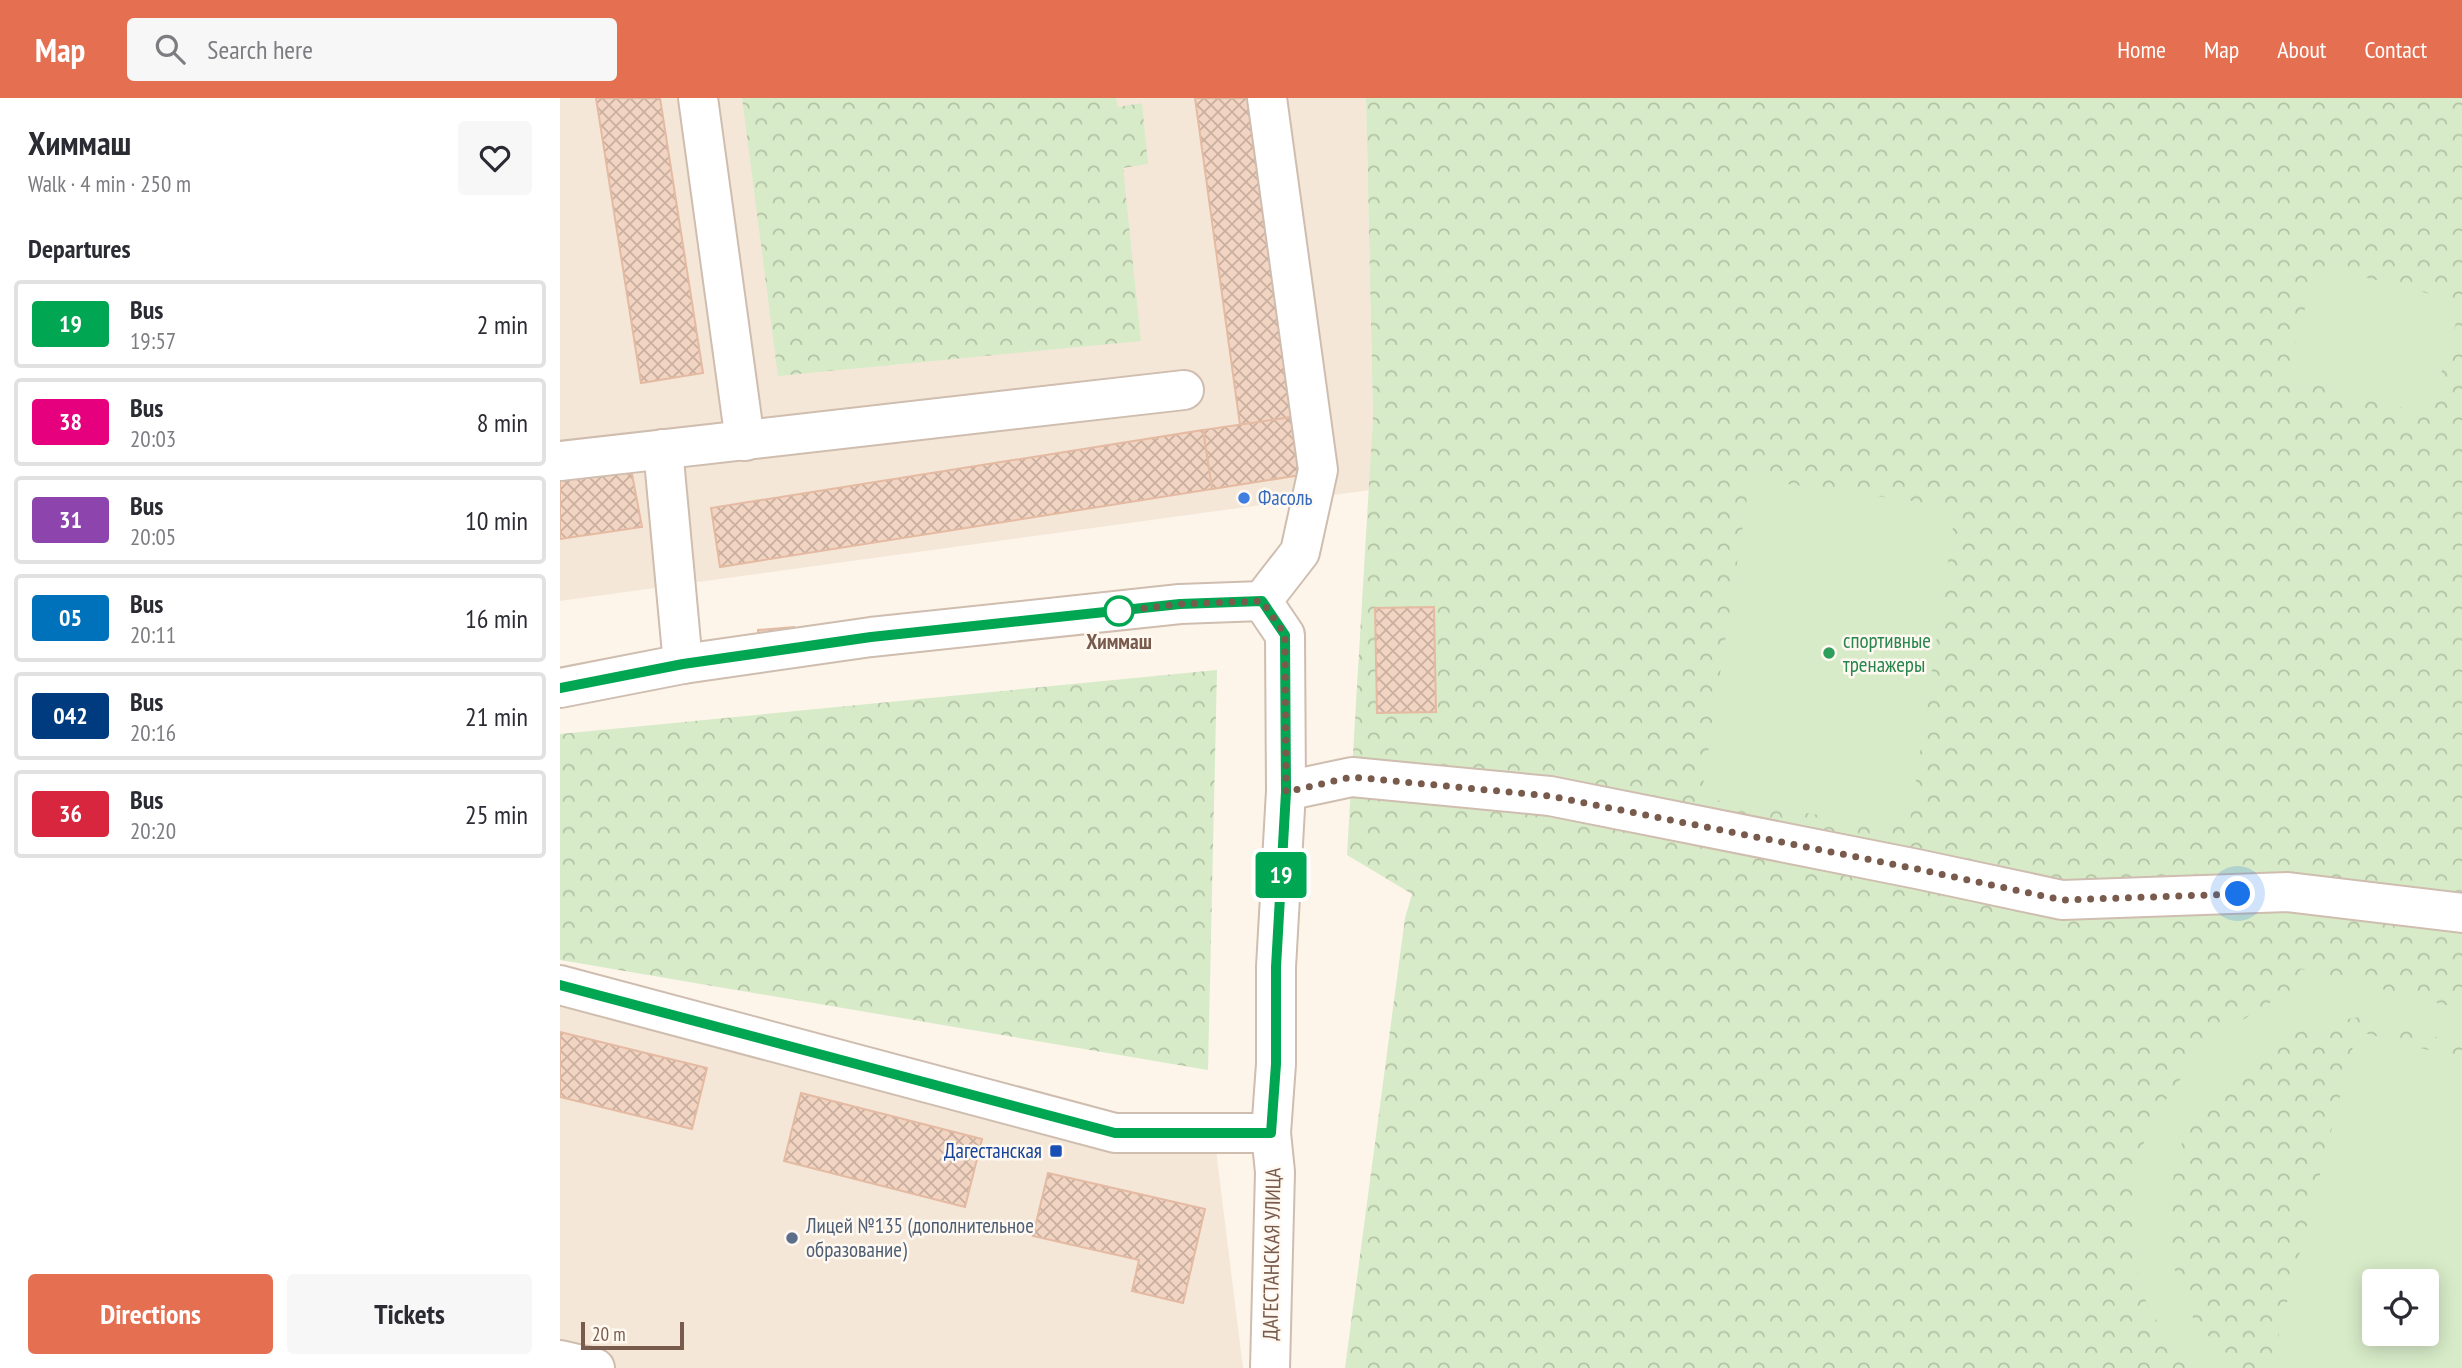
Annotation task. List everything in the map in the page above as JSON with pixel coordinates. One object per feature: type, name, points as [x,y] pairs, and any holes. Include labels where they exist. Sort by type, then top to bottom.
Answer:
[{"type":"street","points":[[698,98],[745,441]]},
{"type":"street","points":[[560,688],[683,664],[871,637],[1180,604],[1262,601],[1300,552],[1318,470],[1266,98]]},
{"type":"street","points":[[560,461],[1184,390]]},
{"type":"street","points":[[663,449],[683,664]]},
{"type":"street","name":"ДАГЕСТАНСКАЯ УЛИЦА","points":[[1262,601],[1285,635],[1286,792],[1276,967],[1276,1064],[1271,1133],[1275,1172],[1270,1368]]},
{"type":"street","points":[[1286,792],[1352,777],[1550,796],[2062,900],[2288,892],[2462,913]]},
{"type":"street","points":[[560,985],[1115,1133],[1271,1133]]},
{"type":"street","points":[[560,1360],[595,1368]]},
{"type":"shaded area","points":[[560,98],[1366,98],[1373,417],[1370,490],[560,601]]},
{"type":"shaded area","points":[[560,998],[1216,1150],[1243,1368],[560,1368]]},
{"type":"green space","points":[[742,98],[1116,98],[1118,107],[1142,103],[1148,164],[1123,168],[1141,341],[778,376]]},
{"type":"green space","points":[[1366,98],[2462,98],[2462,1368],[1345,1368],[1405,918],[1412,894],[1347,855],[1373,417]]},
{"type":"green space","points":[[2317,265],[2462,302],[2429,415],[2286,377]]},
{"type":"green space","name":"спортивные тренажеры","points":[[1750,479],[1956,507],[1909,828],[1701,798]]},
{"type":"green space","points":[[1217,670],[1208,1070],[560,960],[560,734]]},
{"type":"green space","points":[[2301,969],[2462,1009],[2462,1044],[2359,1017],[2327,1023],[2278,1039],[2224,1079],[2182,1142],[2166,1209],[2173,1265],[2195,1323],[2242,1368],[2188,1368],[2176,1357],[2140,1290],[2131,1215],[2147,1126],[2205,1045],[2289,992]]},
{"type":"green space","points":[[2357,1031],[2462,1059],[2462,1368],[2270,1368]]},
{"type":"building","points":[[596,98],[660,98],[703,373],[641,383]]},
{"type":"building","points":[[1195,98],[1250,98],[1293,417],[1240,425]]},
{"type":"building","points":[[1293,417],[1301,475],[1212,489],[1203,430]]},
{"type":"building","points":[[1203,430],[1212,489],[720,567],[711,508]]},
{"type":"building","points":[[631,469],[642,527],[560,539],[560,480]]},
{"type":"building","points":[[1434,607],[1436,712],[1377,713],[1375,608]]},
{"type":"building","points":[[794,627],[795,640],[759,643],[758,630]]},
{"type":"building","points":[[560,1032],[707,1068],[692,1129],[560,1097]]},
{"type":"building","points":[[801,1093],[982,1139],[965,1207],[784,1161]]},
{"type":"building","points":[[1048,1173],[1205,1209],[1183,1303],[1132,1291],[1139,1260],[1033,1236]]},
{"type":"bus line","name":"19","points":[[560,688],[683,664],[871,637],[1180,604],[1262,601],[1285,635],[1286,792],[1276,967],[1276,1064],[1271,1133],[1115,1133],[560,985]]},
{"type":"place","name":"Фасоль","points":[[1244,498]]},
{"type":"place","name":"Химмаш","points":[[1119,611]]},
{"type":"place","name":"спортивные тренажеры","points":[[1829,653]]},
{"type":"place","name":"Дагестанская","points":[[1056,1151]]},
{"type":"place","name":"Лицей №135 (дополнительное образование)","points":[[792,1238]]},
{"type":"route","points":[[1119,611],[1180,604],[1262,601],[1285,635],[1286,792],[1352,777],[1550,796],[2062,900],[2238,894]]}]
